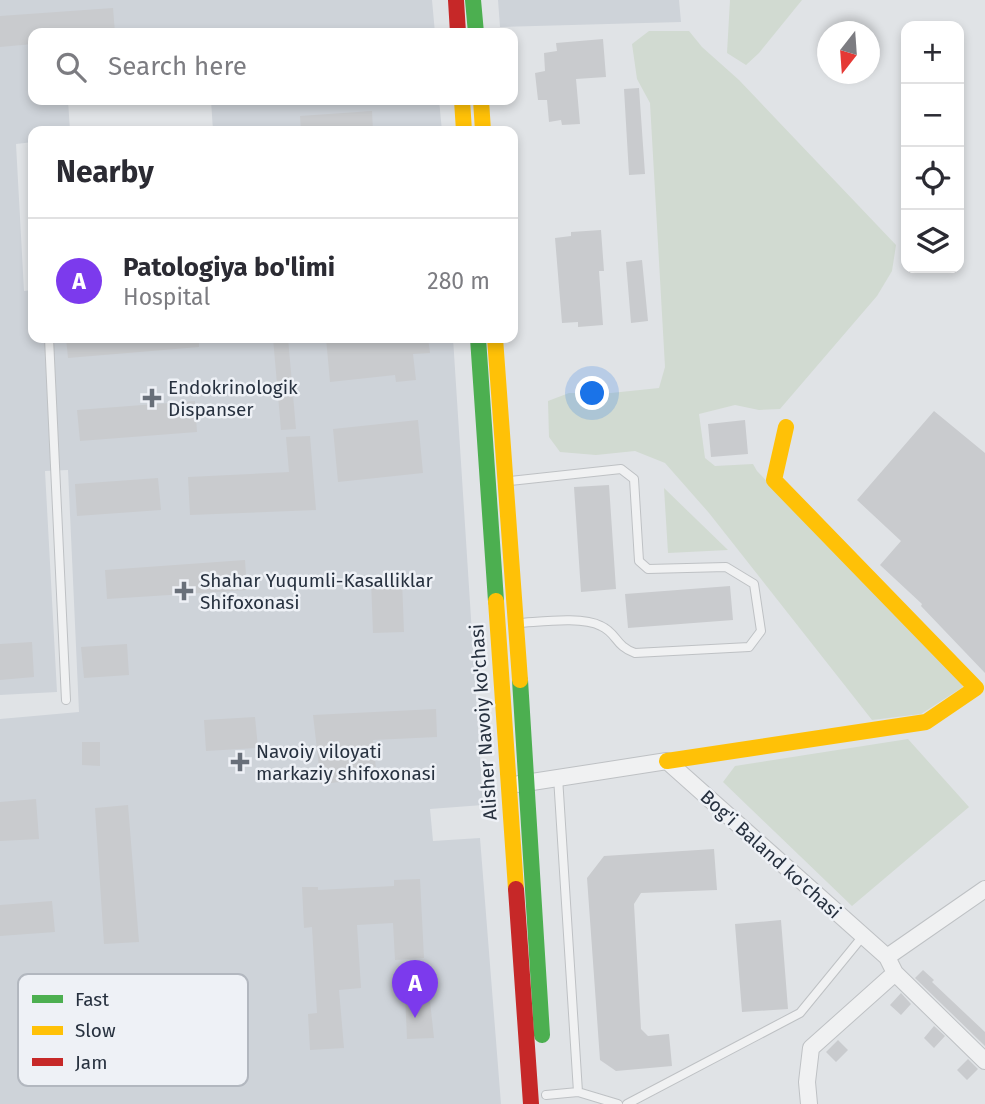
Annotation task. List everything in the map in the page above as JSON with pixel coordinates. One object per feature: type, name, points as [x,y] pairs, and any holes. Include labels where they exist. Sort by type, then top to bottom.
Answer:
[{"type":"main road","points":[[456,0],[458,28]]},
{"type":"main road","points":[[473,0],[476,28]]},
{"type":"main road","points":[[462,105],[464,126]]},
{"type":"main road","points":[[481,105],[483,126]]},
{"type":"main road","name":"Alisher Navoiy ko'chasi","points":[[478,343],[497,623],[517,784],[547,1100]]},
{"type":"main road","name":"Alisher Navoiy ko'chasi","points":[[495,343],[515,623],[517,784],[531,1104]]},
{"type":"main road","points":[[667,761],[926,722],[976,688],[774,480],[786,427]]},
{"type":"street","points":[[517,784],[667,761]]},
{"type":"street","name":"Bog'i Baland ko'chasi","points":[[667,761],[887,957],[895,973],[985,1061]]},
{"type":"street","points":[[887,957],[985,888]]},
{"type":"street","points":[[809,1104],[807,1082],[811,1048],[895,973]]},
{"type":"lane","points":[[49,343],[66,700]]},
{"type":"lane","points":[[488,483],[621,469],[634,479],[639,561],[648,569],[726,566],[754,584],[761,631],[749,647],[635,653],[623,649],[605,627],[591,621],[497,623]]},
{"type":"lane","points":[[558,776],[578,1092]]},
{"type":"lane","points":[[627,1104],[800,1013],[863,936]]},
{"type":"lane","points":[[547,1100],[578,1092],[618,1104]]},
{"type":"shaded area","points":[[0,0],[432,0],[435,28],[28,28],[28,105],[68,105],[70,126],[28,126],[28,143],[16,144],[24,291],[28,291],[28,343],[453,343],[483,805],[430,809],[433,841],[480,838],[501,1104],[0,1104],[0,719],[79,712],[68,470],[45,471],[57,692],[0,695]]},
{"type":"shaded area","points":[[498,0],[679,0],[681,22],[500,27]]},
{"type":"shaded area","points":[[730,0],[802,0],[746,65],[727,53]]},
{"type":"shaded area","points":[[649,31],[689,31],[896,245],[892,271],[877,296],[780,409],[759,410],[735,405],[699,414],[705,458],[715,466],[753,464],[958,678],[963,687],[921,714],[872,720],[709,513],[665,463],[635,451],[596,455],[560,452],[549,437],[548,401],[569,393],[611,393],[659,388],[665,367],[650,103],[637,79],[632,44]]},
{"type":"shaded area","points":[[211,105],[439,105],[442,126],[213,126]]},
{"type":"shaded area","points":[[664,488],[728,550],[668,553]]},
{"type":"shaded area","points":[[908,739],[969,807],[852,906],[723,782],[735,766]]},
{"type":"building","points":[[113,8],[115,28],[28,28],[28,44],[0,47],[0,16]]},
{"type":"building","points":[[603,39],[606,77],[576,79],[580,124],[562,125],[561,120],[549,122],[547,100],[538,100],[535,73],[545,71],[544,53],[557,51],[556,43]]},
{"type":"building","points":[[639,88],[645,174],[629,175],[624,89]]},
{"type":"building","points":[[372,111],[373,126],[301,126],[300,116]]},
{"type":"building","points":[[601,230],[604,271],[599,271],[603,325],[578,327],[578,322],[562,323],[555,238],[571,236],[571,232]]},
{"type":"building","points":[[642,260],[648,321],[631,323],[626,262]]},
{"type":"building","points":[[66,343],[199,343],[199,347],[68,358]]},
{"type":"building","points":[[273,343],[288,343],[296,429],[281,430]]},
{"type":"building","points":[[326,343],[429,343],[430,353],[413,354],[416,380],[396,382],[395,375],[330,382]]},
{"type":"building","points":[[195,401],[197,432],[80,441],[77,410]]},
{"type":"building","points":[[934,411],[985,453],[985,673],[922,604],[880,565],[901,541],[857,500]]},
{"type":"building","points":[[418,420],[423,473],[338,482],[333,429]]},
{"type":"building","points":[[745,420],[748,454],[711,457],[708,424]]},
{"type":"building","points":[[310,436],[316,510],[190,515],[188,477],[289,472],[286,437]]},
{"type":"building","points":[[158,478],[161,510],[77,516],[75,484]]},
{"type":"building","points":[[609,485],[616,589],[581,592],[574,487]]},
{"type":"building","points":[[245,560],[247,590],[107,599],[105,570]]},
{"type":"building","points":[[402,580],[404,632],[373,633],[371,581]]},
{"type":"building","points":[[730,586],[733,620],[628,628],[625,594]]},
{"type":"building","points":[[32,642],[34,677],[0,680],[0,644]]},
{"type":"building","points":[[127,644],[129,675],[84,678],[81,647]]},
{"type":"building","points":[[436,709],[437,737],[373,740],[377,778],[321,784],[313,715]]},
{"type":"building","points":[[255,717],[258,748],[206,751],[204,720]]},
{"type":"building","points":[[82,742],[100,742],[100,766],[82,765]]},
{"type":"building","points":[[36,799],[39,839],[0,841],[0,802]]},
{"type":"building","points":[[128,805],[139,942],[104,944],[95,808]]},
{"type":"building","points":[[714,849],[717,890],[641,893],[634,904],[641,1029],[648,1036],[669,1034],[672,1066],[616,1071],[600,1060],[587,878],[604,856]]},
{"type":"building","points":[[420,879],[424,958],[395,960],[393,923],[357,925],[361,988],[339,990],[344,1048],[310,1050],[308,1014],[317,1013],[312,927],[304,928],[302,887],[318,887],[318,890],[394,886],[394,880]]},
{"type":"building","points":[[52,901],[55,932],[0,936],[0,905]]},
{"type":"building","points":[[781,920],[788,1009],[742,1012],[735,924]]},
{"type":"building","points":[[923,970],[934,980],[932,982],[985,1032],[985,1046],[915,978]]},
{"type":"building","points":[[429,992],[434,1038],[407,1039],[405,993]]},
{"type":"building","points":[[901,993],[911,1004],[901,1015],[890,1005]]},
{"type":"building","points":[[934,1026],[945,1036],[934,1048],[924,1038]]},
{"type":"building","points":[[838,1040],[848,1050],[836,1062],[826,1052]]},
{"type":"building","points":[[968,1059],[978,1069],[967,1080],[957,1070]]},
{"type":"traffic: fast","points":[[473,0],[476,28]]},
{"type":"traffic: fast","points":[[478,343],[496,601]]},
{"type":"traffic: fast","points":[[520,680],[542,1035]]},
{"type":"traffic: slow","points":[[462,105],[464,126]]},
{"type":"traffic: slow","points":[[481,105],[483,126]]},
{"type":"traffic: slow","points":[[495,343],[520,680]]},
{"type":"traffic: slow","points":[[667,761],[926,722],[976,688],[774,480],[786,427]]},
{"type":"traffic: slow","points":[[496,601],[516,889]]},
{"type":"traffic: jam","points":[[456,0],[458,28]]},
{"type":"traffic: jam","points":[[516,889],[531,1104]]},
{"type":"place","name":"Endokrinologik Dispanser","points":[[152,398]]},
{"type":"place","name":"Shahar Yuqumli-Kasalliklar Shifoxonasi","points":[[184,591]]},
{"type":"place","name":"Navoiy viloyati markaziy shifoxonasi","points":[[240,762]]},
{"type":"place","name":"Patologiya bo'limi","points":[[415,1018]]}]
